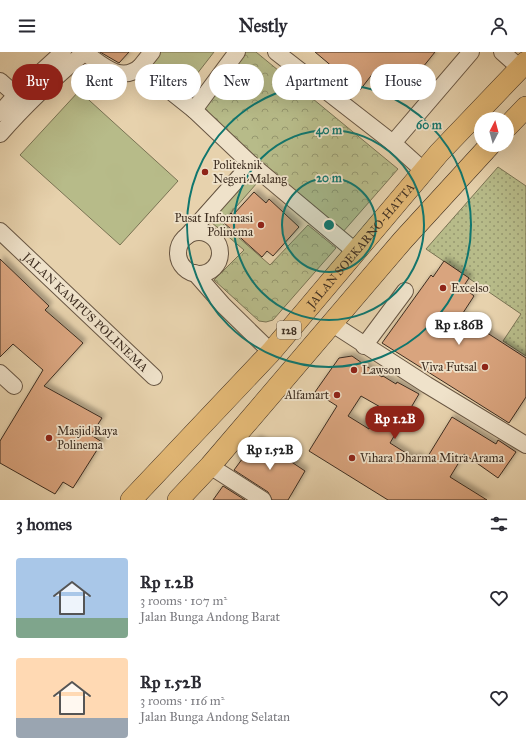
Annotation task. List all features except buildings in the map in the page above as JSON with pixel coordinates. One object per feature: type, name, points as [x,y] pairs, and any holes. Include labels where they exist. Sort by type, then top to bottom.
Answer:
[{"type":"main road","name":"JALAN SOEKARNO-HATTA","points":[[132,500],[271,352],[443,149],[523,65]]},
{"type":"main road","points":[[514,120],[526,107]]},
{"type":"main road","points":[[443,149],[468,170]]},
{"type":"main road","name":"128","points":[[178,500],[210,466],[331,323],[484,152]]},
{"type":"street","points":[[50,64],[63,52]]},
{"type":"street","points":[[0,134],[37,95],[84,52],[117,74],[135,71]]},
{"type":"street","points":[[142,64],[152,52]]},
{"type":"street","points":[[194,110],[237,52]]},
{"type":"street","points":[[276,52],[393,143],[424,171]]},
{"type":"street","points":[[393,143],[471,52]]},
{"type":"street","points":[[502,52],[523,65]]},
{"type":"street","points":[[0,81],[12,92]]},
{"type":"street","points":[[0,113],[12,100]]},
{"type":"street","points":[[181,100],[251,164],[356,252]]},
{"type":"street","points":[[251,164],[217,204],[186,237],[179,248],[178,254],[184,266],[195,273],[223,305],[271,352]]},
{"type":"street","points":[[186,237],[192,233],[205,233],[217,241],[220,248],[220,255],[214,268],[202,274],[195,273]]},
{"type":"street","name":"JALAN KAMPUS POLINEMA","points":[[3,240],[154,377]]},
{"type":"street","points":[[364,346],[405,291]]},
{"type":"street","points":[[331,323],[364,346],[526,445]]},
{"type":"street","points":[[0,373],[14,386]]},
{"type":"street","points":[[210,466],[263,500]]},
{"type":"green space","points":[[156,52],[214,52],[201,69],[201,64],[152,64]]},
{"type":"green space","points":[[235,52],[256,52],[272,65],[272,100],[314,100],[398,169],[342,233],[190,104],[193,100],[201,100],[201,91],[209,82],[209,100],[264,100],[264,64],[225,64]]},
{"type":"green space","points":[[71,100],[89,100],[178,181],[120,245],[20,155]]},
{"type":"green space","points":[[238,166],[257,183],[222,223],[270,265],[308,225],[336,248],[273,320],[266,322],[259,321],[214,280],[244,250],[198,211]]},
{"type":"green space","points":[[498,167],[526,186],[526,356],[503,341],[521,314],[426,249]]},
{"type":"place","name":"Politeknik Negeri Malang","points":[[205,172]]},
{"type":"place","name":"Pusat Informasi Polinema","points":[[261,225]]},
{"type":"place","name":"Excelso","points":[[443,288]]},
{"type":"place","name":"Viva Futsal","points":[[485,367]]},
{"type":"place","name":"Lawson","points":[[354,370]]},
{"type":"place","name":"Alfamart","points":[[337,395]]},
{"type":"place","name":"Masjid Raya Polinema","points":[[49,438]]},
{"type":"place","name":"Vihara Dharma Mitra Arama","points":[[352,458]]}]
